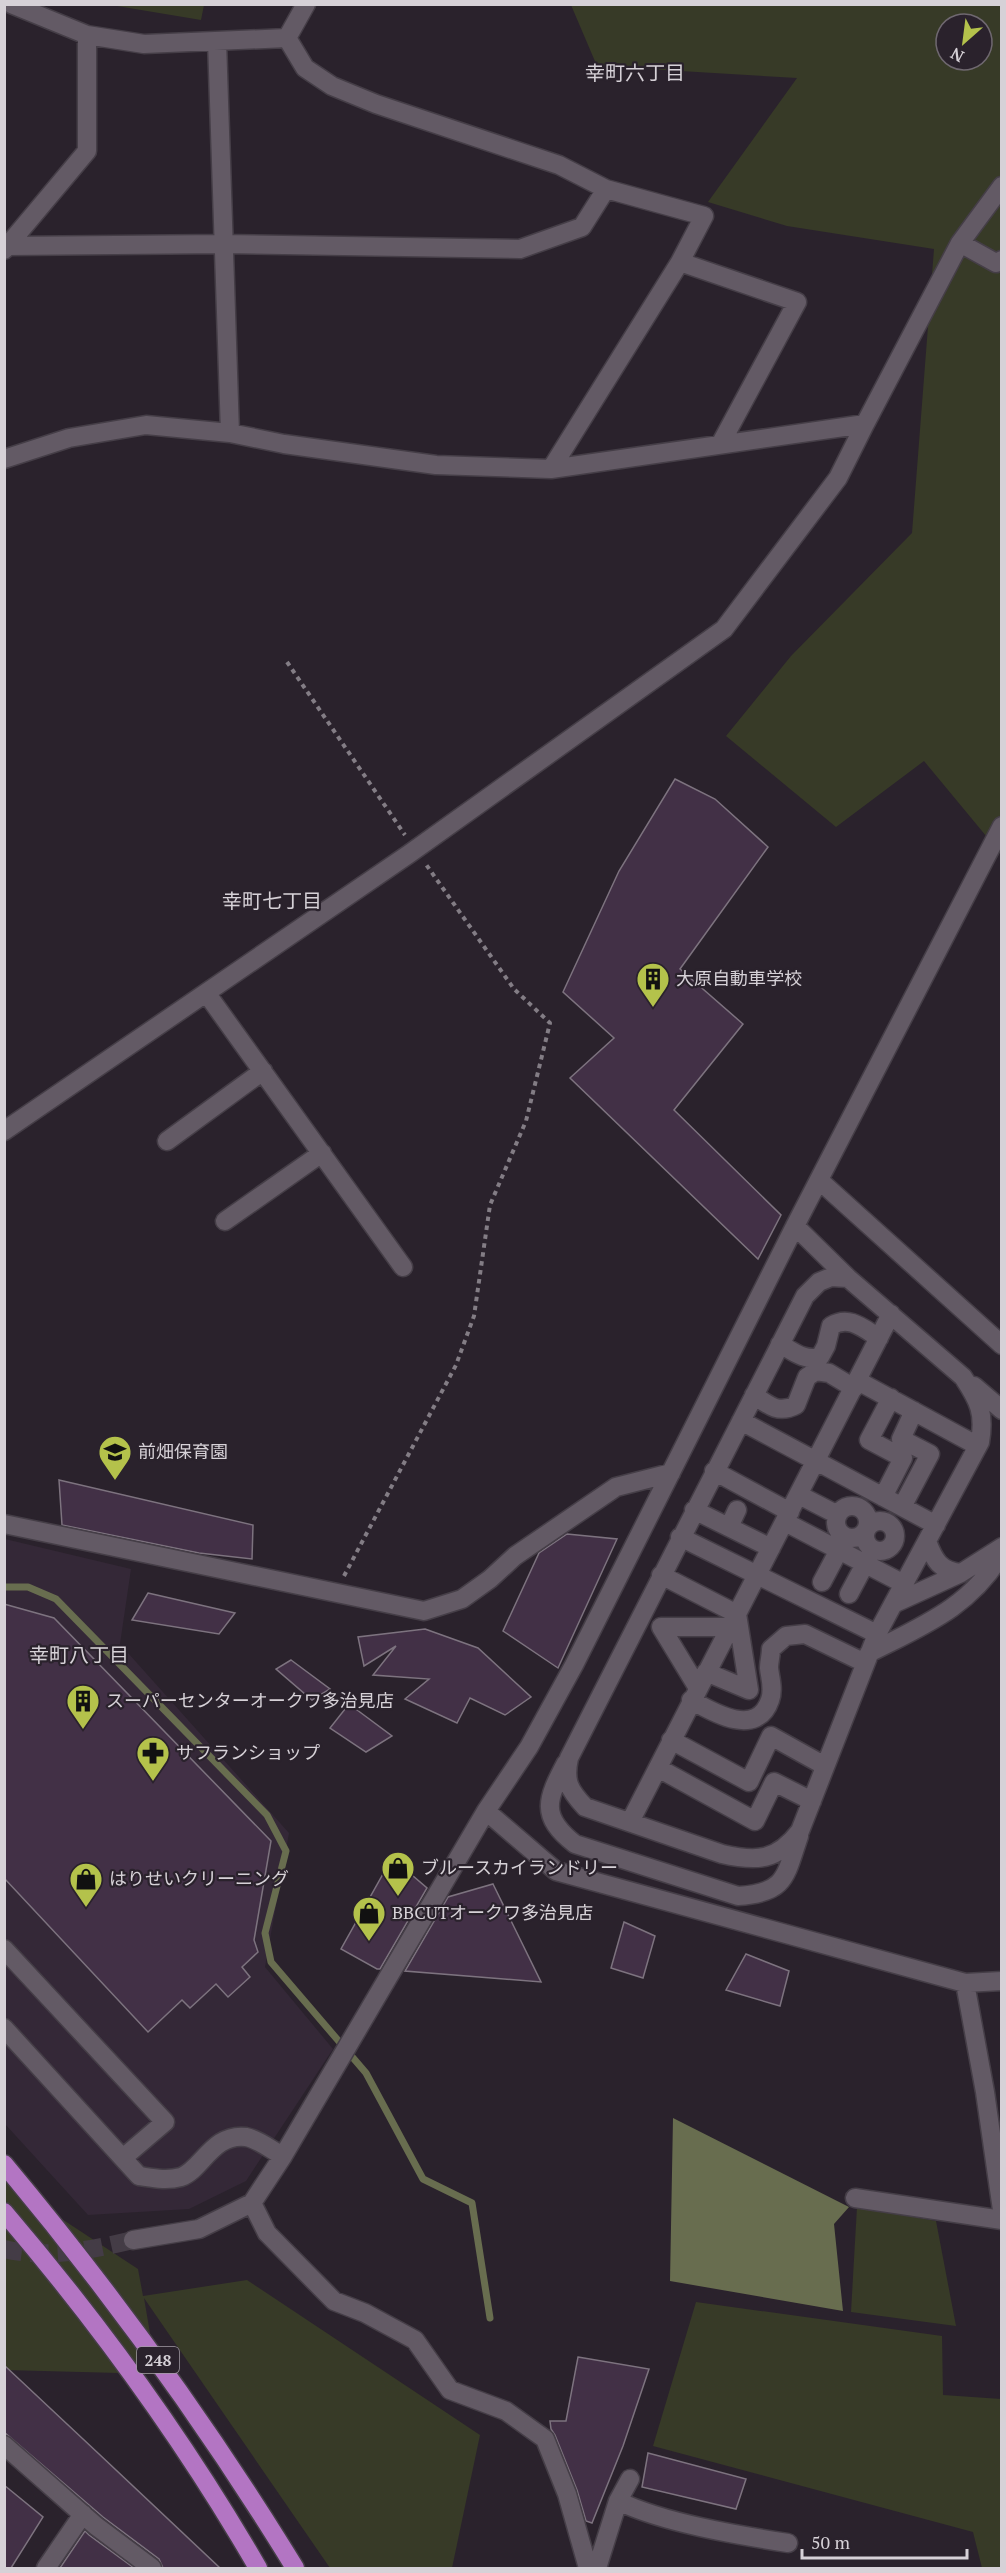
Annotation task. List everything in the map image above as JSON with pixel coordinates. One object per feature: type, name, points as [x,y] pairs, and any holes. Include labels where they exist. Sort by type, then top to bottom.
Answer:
[{"type":"highway","name":"248","points":[[4,2164],[65,2237],[168,2373],[242,2482],[295,2568]]},
{"type":"highway","name":"248","points":[[4,2212],[54,2271],[162,2420],[258,2568]]},
{"type":"street","points":[[11,4],[87,35],[144,44],[287,38]]},
{"type":"street","points":[[287,38],[306,4]]},
{"type":"street","points":[[6,248],[87,151],[87,35]]},
{"type":"street","points":[[287,38],[305,68],[332,86],[376,104],[559,165],[606,189],[704,216],[681,262],[551,469]]},
{"type":"street","points":[[217,41],[230,433]]},
{"type":"street","points":[[4,1131],[207,994],[415,849],[724,629],[838,478],[960,243],[1002,186]]},
{"type":"street","points":[[6,248],[223,244],[520,249],[582,227],[606,189]]},
{"type":"street","points":[[960,243],[996,263],[1002,260]]},
{"type":"street","points":[[681,262],[798,302],[722,444]]},
{"type":"street","points":[[4,459],[69,438],[146,425],[230,433],[284,444],[436,465],[551,469],[865,424]]},
{"type":"street","points":[[133,2240],[199,2229],[252,2203],[284,2156],[486,1810],[529,1747],[1002,826]]},
{"type":"street","points":[[207,994],[403,1267]]},
{"type":"street","points":[[167,1141],[263,1071]]},
{"type":"street","points":[[225,1221],[322,1153]]},
{"type":"street","points":[[820,1181],[1002,1345]]},
{"type":"street","points":[[795,1226],[848,1278],[1002,1410]]},
{"type":"street","points":[[848,1278],[831,1277],[819,1282],[804,1296],[553,1789],[549,1804],[550,1818],[560,1832],[575,1844],[738,1896],[761,1894],[776,1886],[786,1874],[825,1766],[877,1634],[978,1446],[983,1422],[977,1398],[963,1377]]},
{"type":"street","points":[[630,1822],[891,1314]]},
{"type":"street","points":[[780,1344],[800,1357],[811,1359],[820,1356],[826,1346],[831,1326],[839,1321],[851,1321],[879,1338]]},
{"type":"street","points":[[754,1395],[774,1409],[786,1410],[796,1405],[807,1377],[816,1371],[828,1373],[891,1398],[978,1446]]},
{"type":"street","points":[[883,1497],[903,1458],[869,1440],[891,1398]]},
{"type":"street","points":[[902,1507],[930,1454],[901,1438],[914,1411]]},
{"type":"street","points":[[741,1420],[902,1507],[927,1541],[940,1567],[961,1573]]},
{"type":"street","points":[[714,1471],[752,1481],[788,1517],[839,1550],[904,1584]]},
{"type":"street","points":[[4,1524],[424,1611],[462,1599],[523,1550],[616,1487],[671,1473]]},
{"type":"street","points":[[799,1495],[838,1515],[838,1528],[844,1536],[855,1538],[879,1521],[889,1524],[894,1532],[893,1543],[927,1541]]},
{"type":"street","points":[[694,1510],[771,1548]]},
{"type":"street","points":[[729,1527],[737,1510]]},
{"type":"street","points":[[680,1537],[877,1634]]},
{"type":"street","points":[[893,1604],[961,1573],[1002,1548]]},
{"type":"street","points":[[822,1582],[839,1550]]},
{"type":"street","points":[[867,1658],[944,1615],[970,1594],[991,1572],[1002,1553]]},
{"type":"street","points":[[849,1594],[865,1564]]},
{"type":"street","points":[[661,1575],[733,1620],[749,1690],[699,1687]]},
{"type":"street","points":[[733,1620],[661,1627],[699,1687],[726,1719],[745,1721],[762,1714],[771,1699],[772,1684],[769,1667],[771,1649],[786,1636],[805,1634],[867,1658]]},
{"type":"street","points":[[671,1740],[749,1782],[771,1736],[825,1766]]},
{"type":"street","points":[[569,1758],[566,1774],[572,1793],[585,1807],[722,1854],[744,1859],[767,1857],[788,1847],[801,1832]]},
{"type":"street","points":[[657,1768],[755,1821],[774,1782],[812,1801]]},
{"type":"street","points":[[486,1810],[556,1871],[965,1983],[1002,1981]]},
{"type":"street","points":[[4,1949],[165,2122],[123,2157]]},
{"type":"street","points":[[965,1983],[993,2094],[1002,2210]]},
{"type":"street","points":[[4,2028],[139,2176],[165,2180],[184,2176],[208,2152],[230,2138],[248,2137],[284,2156]]},
{"type":"street","points":[[855,2198],[1002,2220]]},
{"type":"street","points":[[252,2203],[267,2233],[334,2301],[365,2313],[415,2340],[450,2390],[506,2411],[545,2439],[567,2494],[588,2568]]},
{"type":"street","points":[[6,2450],[82,2514],[152,2568]]},
{"type":"street","points":[[597,2568],[618,2501],[630,2479]]},
{"type":"street","points":[[618,2501],[638,2511],[746,2536],[788,2543]]},
{"type":"street","points":[[46,2568],[82,2514]]},
{"type":"path","points":[[287,662],[514,989],[550,1023],[526,1121],[505,1164],[490,1205],[474,1316],[456,1365],[334,1592]]},
{"type":"shaded area","points":[[111,5],[204,5],[201,20]]},
{"type":"shaded area","points":[[571,5],[1001,5],[1001,854],[924,761],[836,827],[726,736],[791,656],[912,533],[934,249],[787,226],[708,202],[797,78],[597,66]]},
{"type":"shaded area","points":[[5,1539],[131,1569],[120,1644],[289,1833],[265,1967],[333,2049],[246,2181],[189,2209],[88,2215],[5,2124]]},
{"type":"shaded area","points":[[673,2118],[849,2207],[834,2224],[843,2311],[670,2281]]},
{"type":"shaded area","points":[[4,2181],[138,2269],[143,2296],[247,2280],[480,2435],[452,2568],[330,2568],[144,2298],[157,2374],[5,2370]]},
{"type":"shaded area","points":[[857,2207],[936,2221],[956,2326],[851,2312]]},
{"type":"shaded area","points":[[696,2302],[942,2336],[943,2395],[1001,2399],[1001,2568],[982,2568],[973,2532],[653,2446]]},
{"type":"building","name":"大原自動車学校","points":[[675,779],[715,799],[768,847],[680,969],[743,1024],[674,1110],[781,1215],[758,1259],[570,1078],[614,1038],[563,992],[619,871]]},
{"type":"building","points":[[59,1480],[253,1525],[252,1559],[199,1553],[62,1525]]},
{"type":"building","points":[[567,1534],[617,1539],[558,1668],[503,1631],[539,1553]]},
{"type":"building","points":[[148,1593],[235,1613],[219,1634],[132,1620]]},
{"type":"building","name":"スーパーセンターオークワ多治見店","points":[[4,1604],[54,1618],[271,1841],[254,1940],[258,1952],[242,1967],[250,1977],[228,1997],[216,1984],[190,2008],[182,2000],[148,2032],[4,1878]]},
{"type":"building","points":[[425,1629],[478,1648],[531,1697],[505,1715],[470,1698],[457,1723],[405,1699],[429,1679],[373,1675],[396,1646],[364,1666],[358,1637]]},
{"type":"building","points":[[291,1660],[330,1689],[312,1700],[276,1669]]},
{"type":"building","points":[[349,1704],[392,1736],[366,1752],[330,1728]]},
{"type":"building","points":[[392,1858],[427,1888],[380,1969],[377,1969],[341,1949]]},
{"type":"building","points":[[493,1884],[541,1982],[405,1971],[448,1897]]},
{"type":"building","points":[[624,1922],[655,1936],[643,1978],[611,1968]]},
{"type":"building","points":[[746,1954],[789,1971],[780,2006],[726,1990]]},
{"type":"building","points":[[578,2357],[649,2369],[623,2446],[592,2523],[586,2521],[577,2490],[551,2429],[550,2421],[566,2421]]},
{"type":"building","points":[[4,2365],[220,2568],[163,2568],[159,2559],[103,2517],[4,2432]]},
{"type":"building","points":[[648,2453],[746,2479],[736,2509],[642,2487]]},
{"type":"building","points":[[4,2485],[43,2517],[11,2568],[4,2568]]},
{"type":"building","points":[[85,2531],[89,2535],[134,2568],[60,2568]]},
{"type":"waterway","points":[[4,1587],[28,1587],[56,1599],[267,1815],[286,1851],[265,1933],[271,1962],[366,2073],[423,2179],[472,2203],[490,2318]]},
{"type":"tunnel","points":[[4,2249],[36,2253],[69,2252],[133,2240]]},
{"type":"place","name":"大原自動車学校","points":[[653,1008]]},
{"type":"place","name":"前畑保育園","points":[[115,1481]]},
{"type":"place","name":"スーパーセンターオークワ多治見店","points":[[83,1730]]},
{"type":"place","name":"サフランショップ","points":[[153,1782]]},
{"type":"place","name":"ブルースカイランドリー","points":[[398,1897]]},
{"type":"place","name":"はりせいクリーニング","points":[[86,1908]]},
{"type":"place","name":"BBCUTオークワ多治見店","points":[[369,1942]]},
{"type":"district","name":"幸町六丁目","points":[[635,73]]},
{"type":"district","name":"幸町七丁目","points":[[272,901]]},
{"type":"district","name":"幸町八丁目","points":[[79,1655]]}]
